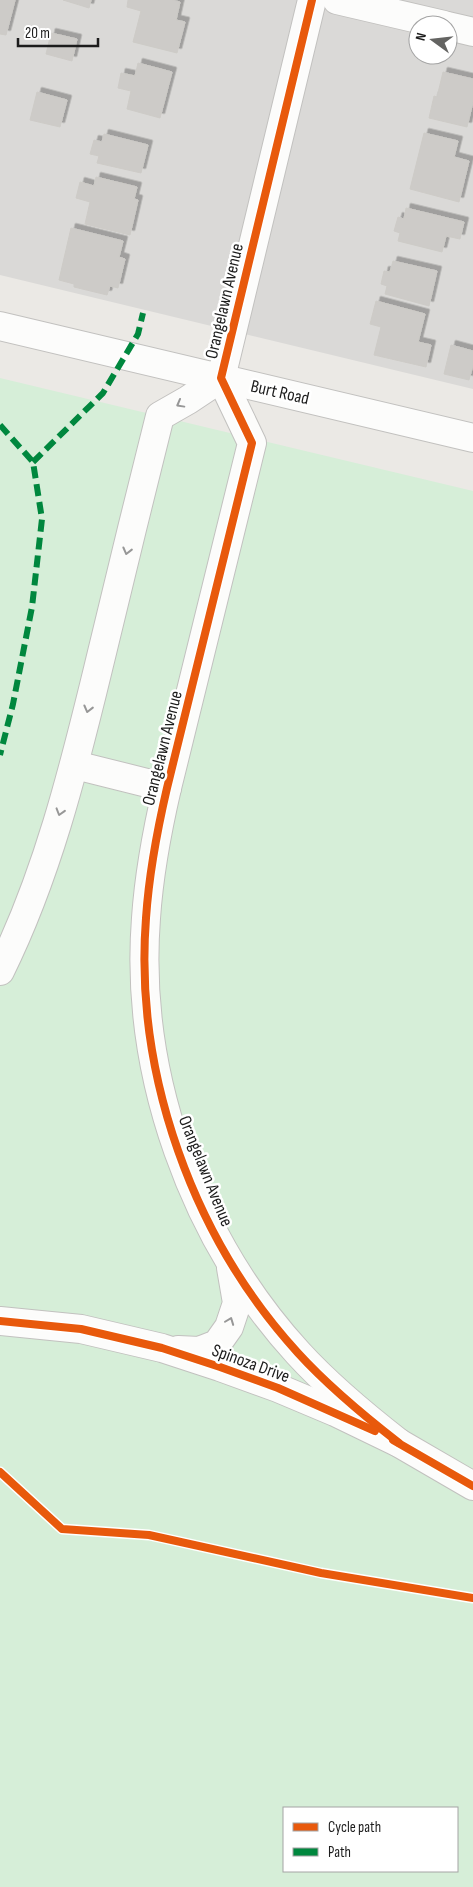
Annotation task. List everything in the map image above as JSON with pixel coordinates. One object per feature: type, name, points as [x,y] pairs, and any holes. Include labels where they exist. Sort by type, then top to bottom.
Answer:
[{"type":"street","name":"Orangelawn Avenue","points":[[312,0],[221,378],[252,443],[155,843],[145,920],[145,975],[149,1030],[158,1079],[178,1151],[193,1190],[228,1256],[262,1309],[296,1352],[325,1382],[399,1443]]},
{"type":"street","points":[[338,0],[408,17]]},
{"type":"street","points":[[458,28],[473,32]]},
{"type":"street","name":"Burt Road","points":[[0,326],[473,438]]},
{"type":"street","name":"Orangelawn Avenue","points":[[0,971],[28,909],[75,765],[160,416],[221,378]]},
{"type":"street","points":[[75,765],[167,788]]},
{"type":"street","name":"Orangelawn Avenue","points":[[162,1348],[199,1351],[217,1344],[228,1327],[237,1303],[228,1256]]},
{"type":"street","name":"Spinoza Drive","points":[[0,1320],[81,1329],[162,1348],[220,1367],[278,1388],[335,1412],[399,1443],[473,1486]]},
{"type":"shaded area","points":[[0,0],[473,0],[473,389],[0,275]]},
{"type":"green space","points":[[0,378],[473,491],[473,1887],[0,1887]]},
{"type":"building","points":[[0,0],[15,0],[6,35],[0,34]]},
{"type":"building","points":[[63,0],[91,0],[89,8]]},
{"type":"building","points":[[128,0],[172,0],[180,2],[176,20],[185,22],[177,53],[133,42],[141,11],[127,7]]},
{"type":"building","points":[[51,33],[77,39],[72,61],[46,54]]},
{"type":"building","points":[[138,63],[172,72],[160,118],[127,109],[131,91],[118,88],[121,73],[135,76]]},
{"type":"building","points":[[443,72],[473,79],[473,102],[467,127],[429,118],[434,96],[437,97]]},
{"type":"building","points":[[37,92],[67,100],[60,127],[30,120]]},
{"type":"building","points":[[424,133],[458,141],[454,157],[469,161],[459,202],[410,189]]},
{"type":"building","points":[[104,134],[148,145],[141,173],[97,163],[99,156],[90,154],[94,140],[102,142]]},
{"type":"building","points":[[96,177],[137,187],[134,199],[138,200],[130,235],[85,224],[90,202],[76,198],[80,182],[94,186]]},
{"type":"building","points":[[406,208],[464,222],[460,239],[446,236],[442,252],[398,241],[400,233],[394,231],[398,217],[404,219]]},
{"type":"building","points":[[71,228],[123,241],[119,257],[125,259],[118,288],[110,286],[107,295],[74,287],[74,284],[59,280]]},
{"type":"building","points":[[393,261],[437,271],[429,306],[385,294],[387,286],[381,284],[384,271],[390,272]]},
{"type":"building","points":[[376,301],[425,314],[418,342],[431,345],[426,367],[374,355],[381,327],[370,324]]},
{"type":"building","points":[[451,345],[473,351],[473,365],[469,380],[444,374]]},
{"type":"marked path","points":[[33,462],[103,393],[138,334],[143,313]]},
{"type":"marked path","points":[[0,425],[33,462],[42,519],[32,607],[13,704],[0,755]]},
{"type":"cycle path","points":[[312,0],[221,378],[252,443],[160,820],[147,902],[145,977],[150,1036],[161,1094],[178,1151],[201,1206],[228,1258],[261,1308],[298,1353],[347,1400],[399,1443]]},
{"type":"cycle path","points":[[0,1321],[81,1329],[162,1348],[278,1388],[375,1431]]},
{"type":"cycle path","points":[[393,1440],[473,1486]]},
{"type":"cycle path","points":[[0,1472],[62,1529],[149,1535],[321,1573],[473,1598]]}]
